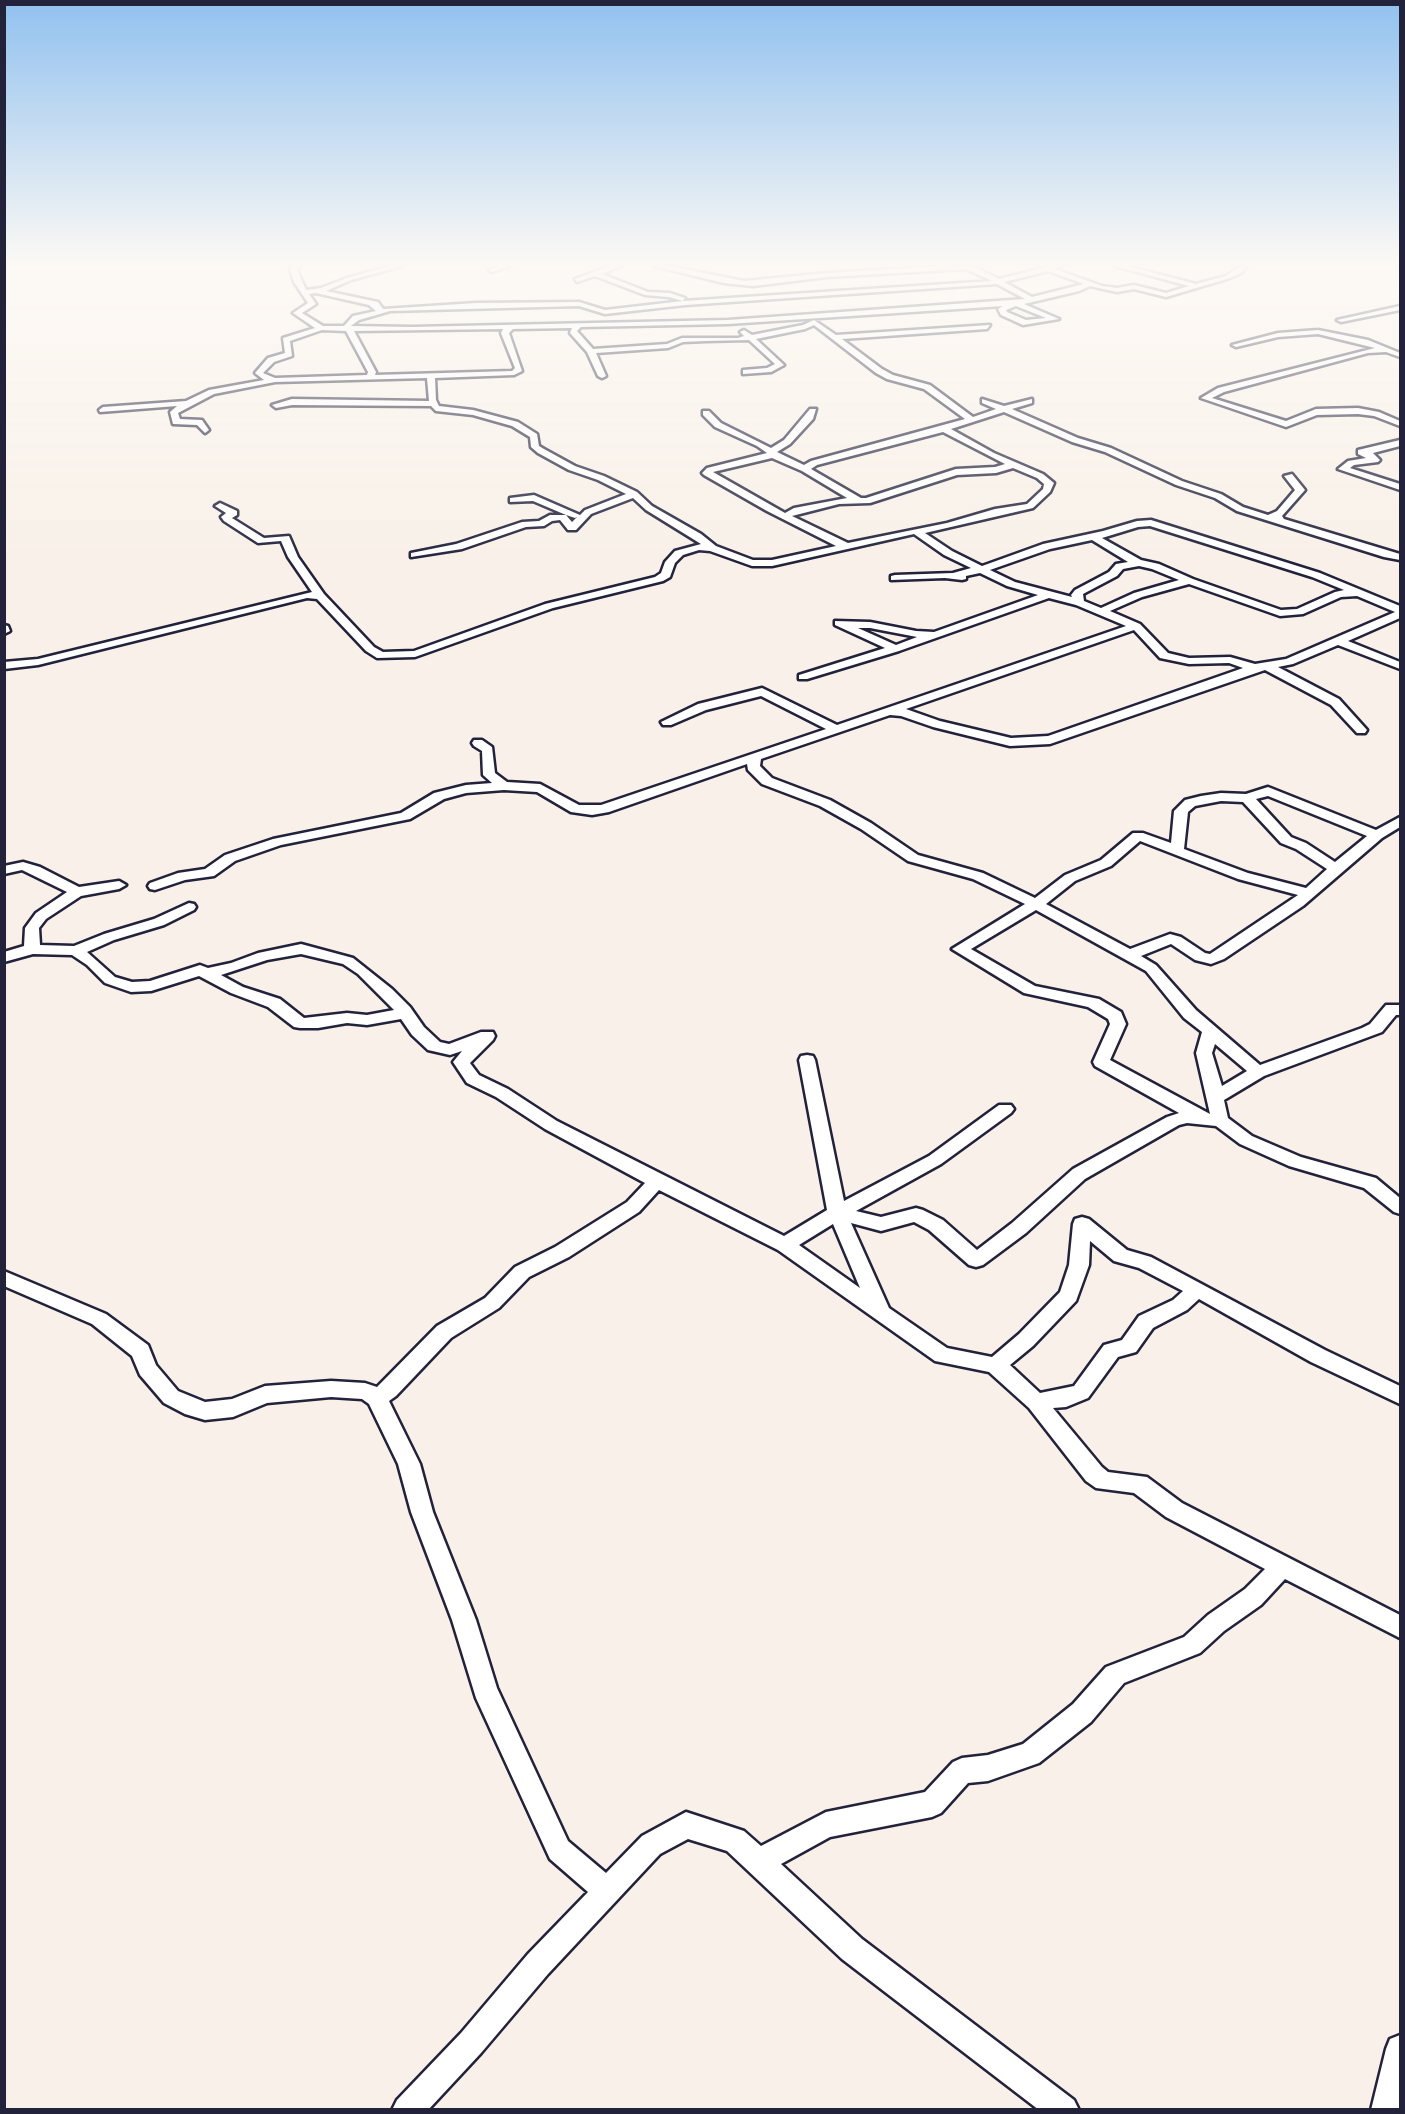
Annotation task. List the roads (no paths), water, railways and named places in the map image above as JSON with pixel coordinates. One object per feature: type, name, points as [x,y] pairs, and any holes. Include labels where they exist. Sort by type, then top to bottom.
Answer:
[{"type":"street","points":[[267,365],[259,373],[275,380]]},
{"type":"street","points":[[368,365],[372,372],[370,377]]},
{"type":"street","points":[[205,430],[199,422],[176,422],[174,412],[212,392],[275,380],[510,374],[518,371],[517,365]]},
{"type":"street","points":[[597,365],[602,376]]},
{"type":"street","points":[[746,372],[768,370],[779,365]]},
{"type":"street","points":[[871,365],[890,377],[927,387],[973,421]]},
{"type":"street","points":[[1314,365],[1221,390],[1205,398],[1286,424],[1316,412],[1358,411],[1376,414],[1401,424]]},
{"type":"street","points":[[431,375],[436,408],[473,413],[515,424],[534,436],[535,447],[541,451],[572,468],[596,476],[634,495],[649,508],[697,536],[712,548]]},
{"type":"street","points":[[292,400],[296,379]]},
{"type":"street","points":[[264,402],[292,400],[434,404]]},
{"type":"street","points":[[276,405],[292,400]]},
{"type":"street","points":[[985,401],[1075,440],[1108,450],[1179,483],[1218,496],[1240,509],[1401,557]]},
{"type":"street","points":[[806,469],[814,463],[973,421],[1029,401]]},
{"type":"street","points":[[103,410],[188,403]]},
{"type":"street","points":[[813,411],[787,442],[771,453],[758,460],[710,470],[707,473],[833,541],[848,546]]},
{"type":"street","points":[[706,413],[718,425],[760,444],[771,453],[806,469],[860,501]]},
{"type":"street","points":[[220,506],[234,513],[225,517],[227,519],[262,541],[285,538],[293,557],[320,596],[370,649],[381,656],[415,654],[549,606],[659,579],[666,575],[670,562],[679,552],[698,547],[712,548],[760,564],[948,526],[995,512],[1030,506],[1047,490],[1048,483],[1041,476],[991,454],[944,429]]},
{"type":"street","points":[[1401,442],[1365,452],[1369,454],[1361,452],[1375,460],[1351,463],[1343,469],[1401,487]]},
{"type":"street","points":[[786,516],[794,511],[839,501],[860,501],[956,472],[996,470],[1015,464]]},
{"type":"street","points":[[1289,476],[1300,490],[1280,513],[1272,516],[1309,529]]},
{"type":"street","points":[[415,555],[458,547],[525,524],[541,524],[550,518],[562,517],[572,528],[581,518],[597,508],[634,495]]},
{"type":"street","points":[[513,500],[529,498],[541,500],[581,518]]},
{"type":"street","points":[[895,579],[952,576],[982,569],[1039,548],[1144,523],[1234,549],[1349,591]]},
{"type":"street","points":[[916,531],[948,553],[1011,584]]},
{"type":"street","points":[[1097,539],[1139,563]]},
{"type":"street","points":[[1080,603],[1076,596],[1079,592],[1113,574],[1124,564],[1139,563],[1155,566],[1189,581],[1280,613],[1299,612],[1331,596],[1361,588],[1401,612]]},
{"type":"street","points":[[952,576],[1011,584],[1102,611],[1136,626],[1164,656],[1189,661],[1230,660],[1254,668]]},
{"type":"street","points":[[1102,611],[1138,595],[1189,581]]},
{"type":"street","points":[[4,666],[38,662],[307,595],[320,596]]},
{"type":"street","points":[[803,677],[895,649],[1047,595]]},
{"type":"street","points":[[889,712],[902,712],[937,724],[1010,742],[1050,740],[1254,668],[1289,662],[1401,612]]},
{"type":"street","points":[[895,649],[839,623],[916,634],[938,633]]},
{"type":"street","points":[[155,886],[183,876],[209,873],[230,858],[278,842],[405,816],[439,796],[466,789],[504,786],[540,788],[549,791],[576,809],[591,811],[838,730],[1136,626]]},
{"type":"street","points":[[1338,641],[1401,666]]},
{"type":"street","points":[[4,655],[38,662]]},
{"type":"street","points":[[1269,667],[1335,702],[1361,730]]},
{"type":"street","points":[[667,722],[702,707],[762,692],[838,730]]},
{"type":"street","points":[[478,743],[489,750],[487,768],[489,775],[504,786]]},
{"type":"street","points":[[755,758],[753,767],[768,781],[825,803],[866,826],[913,858],[978,876],[1036,904],[1151,968],[1170,994],[1258,1072]]},
{"type":"street","points":[[1138,836],[1177,850],[1182,811],[1190,803],[1221,797],[1247,798],[1268,791],[1377,835]]},
{"type":"street","points":[[1247,798],[1286,840],[1301,846],[1336,869]]},
{"type":"street","points":[[1130,955],[1170,939],[1200,957],[1211,959],[1275,919],[1377,835],[1401,821]]},
{"type":"street","points":[[1138,836],[1106,863],[1070,878],[1036,904],[960,949],[1030,990],[1093,1003],[1115,1016],[1118,1024],[1101,1062],[1246,1140],[1295,1162],[1370,1183],[1401,1207]]},
{"type":"street","points":[[1138,836],[1243,876],[1308,893]]},
{"type":"street","points":[[4,870],[23,866],[77,892]]},
{"type":"street","points":[[32,949],[32,928],[41,916],[77,892],[118,885]]},
{"type":"street","points":[[4,957],[32,949],[76,951],[109,937],[159,922],[189,907]]},
{"type":"street","points":[[208,973],[236,967],[263,956],[301,949],[310,951],[348,961],[363,971],[434,1046],[450,1050],[487,1036],[461,1062],[473,1079],[502,1093],[550,1125],[785,1245],[942,1355],[995,1366],[1036,1402],[1094,1474],[1104,1481],[1139,1484],[1174,1510],[1401,1628]]},
{"type":"street","points":[[76,951],[92,962],[110,980],[131,987],[151,986],[200,970],[237,990],[274,1003],[300,1023],[318,1023],[347,1018],[367,1020],[405,1013]]},
{"type":"street","points":[[1215,1098],[1258,1072],[1368,1032],[1376,1028],[1392,1009],[1401,1010]]},
{"type":"street","points":[[1210,1031],[1204,1053],[1215,1098],[1212,1120]]},
{"type":"street","points":[[807,1060],[837,1213],[881,1312]]},
{"type":"street","points":[[785,1245],[837,1213],[935,1160],[1005,1109]]},
{"type":"street","points":[[837,1213],[881,1224],[916,1215],[936,1225],[976,1260],[1019,1228],[1079,1174],[1173,1121],[1187,1117],[1212,1120]]},
{"type":"street","points":[[377,1398],[389,1390],[444,1332],[492,1303],[522,1272],[562,1252],[633,1207],[657,1180]]},
{"type":"street","points":[[995,1366],[1026,1340],[1069,1296],[1079,1265],[1082,1224],[1121,1257],[1144,1262],[1197,1288],[1318,1356],[1401,1395]]},
{"type":"street","points":[[4,1278],[99,1319],[141,1351],[147,1369],[162,1389],[185,1405],[205,1411],[233,1408],[265,1395],[331,1389],[365,1391],[377,1398],[410,1464],[422,1512],[465,1620],[485,1690],[554,1840],[559,1850],[607,1891]]},
{"type":"street","points":[[1036,1402],[1066,1398],[1081,1392],[1112,1351],[1129,1346],[1146,1322],[1179,1305],[1197,1288]]},
{"type":"street","points":[[758,1862],[826,1825],[932,1804],[962,1771],[988,1768],[1030,1755],[1082,1713],[1115,1675],[1192,1645],[1216,1623],[1253,1597],[1282,1568]]},
{"type":"street","points":[[407,2109],[471,2043],[538,1964],[651,1845],[686,1825],[735,1840],[852,1949],[1064,2109]]},
{"type":"street","points":[[1386,2109],[1401,2049]]}]
